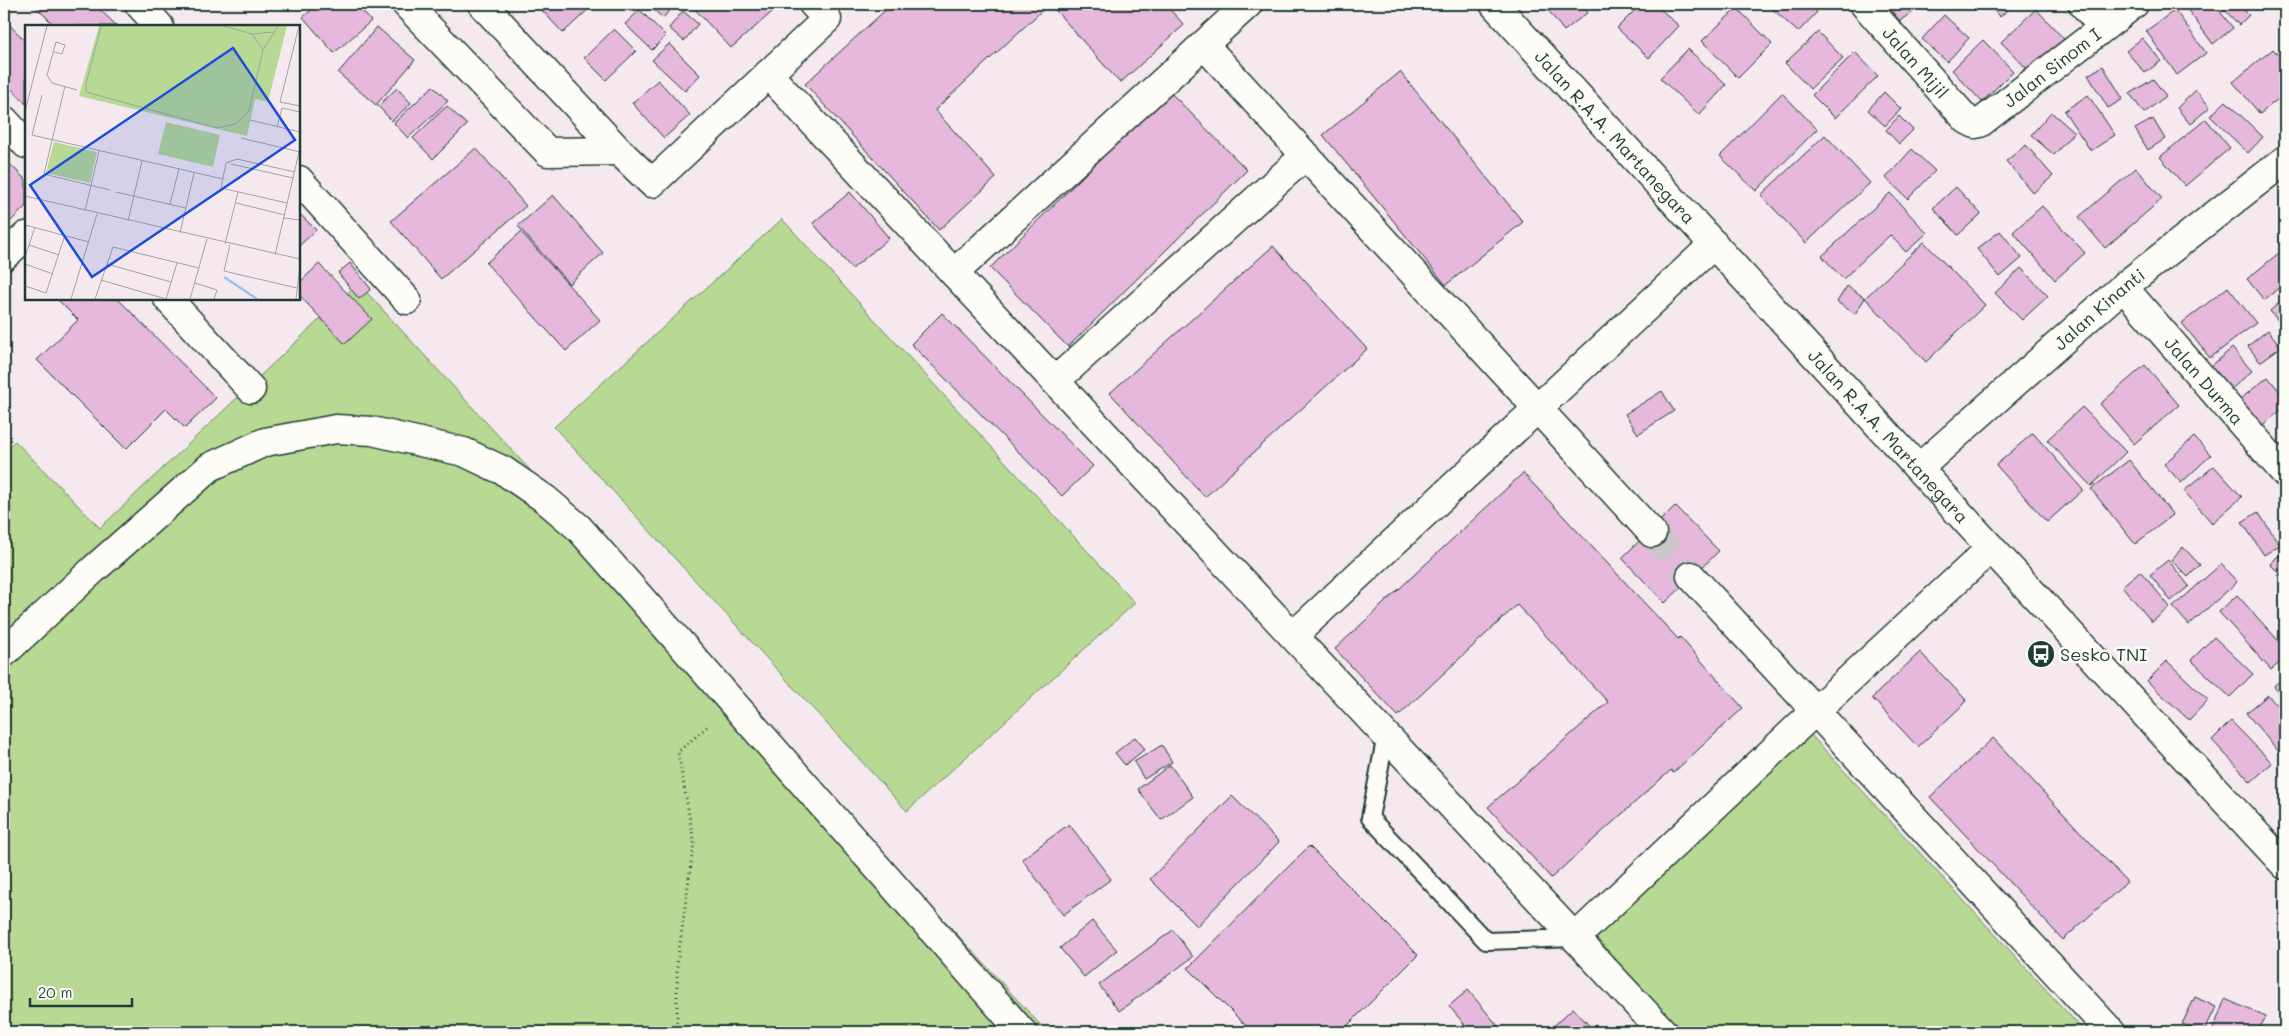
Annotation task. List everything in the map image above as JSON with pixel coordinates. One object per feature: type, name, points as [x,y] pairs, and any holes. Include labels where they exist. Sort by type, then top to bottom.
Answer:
[{"type":"street","points":[[139,4],[158,25]]},
{"type":"street","points":[[406,4],[548,152],[619,151]]},
{"type":"street","points":[[482,4],[619,151],[652,183],[827,20],[813,4]]},
{"type":"street","points":[[954,273],[1248,4]]},
{"type":"street","name":"Jalan R.A.A. Martanegara","points":[[1494,4],[1920,467],[1991,548],[2285,865]]},
{"type":"street","name":"Jalan Mijil","points":[[1864,4],[1967,120]]},
{"type":"street","points":[[2083,4],[2103,27]]},
{"type":"street","name":"Jalan Sinom I","points":[[1967,120],[1975,124],[1980,123],[2134,4]]},
{"type":"street","points":[[1204,45],[1652,533]]},
{"type":"street","points":[[768,74],[1663,1032]]},
{"type":"street","points":[[4,120],[25,143]]},
{"type":"street","points":[[1055,381],[1306,155]]},
{"type":"street","name":"Jalan Kinanti","points":[[1920,467],[2123,287],[2285,160]]},
{"type":"street","points":[[300,181],[407,300]]},
{"type":"street","points":[[4,256],[25,237]]},
{"type":"street","points":[[1293,636],[1714,244]]},
{"type":"street","name":"Jalan Durma","points":[[2123,287],[2282,463]]},
{"type":"street","points":[[169,300],[251,389]]},
{"type":"street","points":[[4,653],[94,569],[210,468],[265,442],[336,429],[372,431],[464,452],[504,471],[545,499],[579,528],[1022,1032]]},
{"type":"street","points":[[1575,938],[1816,710],[1991,548]]},
{"type":"street","points":[[1691,576],[2111,1032]]},
{"type":"lane","points":[[1386,735],[1370,818],[1486,941],[1575,938]]},
{"type":"path","points":[[678,1032],[677,964],[694,843],[678,752],[733,704]]},
{"type":"green space","points":[[782,219],[1135,603],[907,811],[554,427]]},
{"type":"green space","points":[[358,283],[1047,1032],[4,1032],[4,451],[15,441],[100,528]]},
{"type":"green space","points":[[1811,735],[2085,1032],[1678,1032],[1592,940]]},
{"type":"building","points":[[33,4],[94,4],[116,25],[54,25]]},
{"type":"building","points":[[319,4],[356,4],[371,21],[334,53],[303,17]]},
{"type":"building","points":[[540,4],[590,4],[592,6],[563,33],[538,6]]},
{"type":"building","points":[[647,4],[675,4],[663,18]]},
{"type":"building","points":[[690,4],[777,4],[779,6],[731,48]]},
{"type":"building","points":[[892,4],[1049,4],[935,110],[996,178],[939,230],[805,84]]},
{"type":"building","points":[[1050,4],[1165,4],[1184,25],[1120,83]]},
{"type":"building","points":[[1555,4],[1581,4],[1588,12],[1564,31],[1548,10]]},
{"type":"building","points":[[1641,4],[1655,4],[1679,26],[1649,58],[1617,28]]},
{"type":"building","points":[[1767,4],[1808,4],[1817,12],[1798,32]]},
{"type":"building","points":[[1886,4],[1922,4],[1900,21]]},
{"type":"building","points":[[1987,4],[2014,4],[2000,17]]},
{"type":"building","points":[[2194,4],[2214,4],[2233,28],[2213,44],[2187,9]]},
{"type":"building","points":[[2219,4],[2238,4],[2249,15],[2239,25]]},
{"type":"building","points":[[1737,8],[1772,44],[1738,78],[1702,41]]},
{"type":"building","points":[[2036,9],[2064,39],[2030,72],[2001,42]]},
{"type":"building","points":[[640,10],[666,36],[652,50],[625,24]]},
{"type":"building","points":[[2175,10],[2206,53],[2177,75],[2146,31]]},
{"type":"building","points":[[683,11],[698,24],[684,41],[669,28]]},
{"type":"building","points":[[1944,15],[1969,38],[1947,62],[1922,39]]},
{"type":"building","points":[[4,19],[25,41],[25,103],[4,81]]},
{"type":"building","points":[[377,27],[415,60],[376,105],[338,73]]},
{"type":"building","points":[[614,29],[636,51],[606,80],[584,58]]},
{"type":"building","points":[[1818,32],[1843,58],[1810,89],[1785,63]]},
{"type":"building","points":[[2142,38],[2161,61],[2145,73],[2126,51]]},
{"type":"building","points":[[1983,40],[2013,71],[1982,102],[1952,70]]},
{"type":"building","points":[[669,44],[700,75],[685,91],[652,60]]},
{"type":"building","points":[[1688,49],[1726,85],[1699,115],[1660,78]]},
{"type":"building","points":[[2273,49],[2285,63],[2285,93],[2260,114],[2233,82]]},
{"type":"building","points":[[1855,52],[1878,76],[1835,118],[1812,95]]},
{"type":"building","points":[[2103,66],[2123,99],[2108,108],[2088,75]]},
{"type":"building","points":[[1400,72],[1523,222],[1446,285],[1323,135]]},
{"type":"building","points":[[2153,79],[2166,96],[2144,113],[2130,94]]},
{"type":"building","points":[[658,80],[690,115],[664,138],[632,103]]},
{"type":"building","points":[[433,86],[448,101],[408,138],[394,123]]},
{"type":"building","points":[[397,88],[411,103],[392,121],[378,106]]},
{"type":"building","points":[[2196,90],[2210,107],[2190,124],[2177,108]]},
{"type":"building","points":[[1169,91],[1247,170],[1068,347],[990,268]]},
{"type":"building","points":[[1884,92],[1901,109],[1885,126],[1868,110]]},
{"type":"building","points":[[1782,93],[1817,129],[1756,191],[1720,156]]},
{"type":"building","points":[[2088,95],[2115,135],[2091,151],[2064,111]]},
{"type":"building","points":[[2226,101],[2263,137],[2248,153],[2210,116]]},
{"type":"building","points":[[447,106],[467,125],[433,159],[413,138]]},
{"type":"building","points":[[2051,112],[2074,132],[2054,155],[2031,135]]},
{"type":"building","points":[[1899,116],[1913,130],[1899,144],[1886,130]]},
{"type":"building","points":[[2153,119],[2165,139],[2148,150],[2135,129]]},
{"type":"building","points":[[2206,119],[2230,148],[2185,186],[2160,157]]},
{"type":"building","points":[[1825,135],[1870,183],[1806,243],[1761,195]]},
{"type":"building","points":[[2026,145],[2053,176],[2033,193],[2006,161]]},
{"type":"building","points":[[476,148],[526,206],[441,279],[391,221]]},
{"type":"building","points":[[1912,149],[1935,171],[1908,199],[1886,178]]},
{"type":"building","points":[[4,158],[25,179],[25,207],[8,224],[4,219]]},
{"type":"building","points":[[2136,168],[2162,199],[2105,248],[2079,217]]},
{"type":"building","points":[[1956,187],[1981,214],[1958,235],[1933,208]]},
{"type":"building","points":[[850,192],[889,238],[852,269],[813,223]]},
{"type":"building","points":[[1890,193],[1927,233],[1906,252],[1890,235],[1843,279],[1822,256]]},
{"type":"building","points":[[553,195],[603,253],[569,284],[518,226]]},
{"type":"building","points":[[2042,206],[2085,253],[2055,280],[2013,232]]},
{"type":"building","points":[[300,214],[316,230],[300,245]]},
{"type":"building","points":[[2000,231],[2022,258],[2000,277],[1977,249]]},
{"type":"building","points":[[521,232],[600,320],[566,351],[486,263]]},
{"type":"building","points":[[1924,242],[1985,305],[1926,362],[1865,298]]},
{"type":"building","points":[[1273,246],[1367,349],[1205,497],[1110,393]]},
{"type":"building","points":[[2285,248],[2285,283],[2264,300],[2247,279]]},
{"type":"building","points":[[350,263],[371,289],[359,299],[338,273]]},
{"type":"building","points":[[319,264],[372,319],[345,344],[300,296],[300,282]]},
{"type":"building","points":[[2021,268],[2048,296],[2022,320],[1995,293]]},
{"type":"building","points":[[1847,286],[1865,298],[1855,314],[1837,302]]},
{"type":"building","points":[[2228,287],[2256,323],[2210,358],[2182,323]]},
{"type":"building","points":[[2285,297],[2285,329],[2270,311]]},
{"type":"building","points":[[58,300],[119,300],[216,398],[185,428],[166,409],[126,449],[37,360],[78,320]]},
{"type":"building","points":[[942,313],[1093,466],[1062,496],[911,344]]},
{"type":"building","points":[[2268,330],[2281,347],[2260,362],[2248,346]]},
{"type":"building","points":[[2232,348],[2252,371],[2228,392],[2208,369]]},
{"type":"building","points":[[2145,365],[2179,405],[2134,444],[2100,404]]},
{"type":"building","points":[[2268,377],[2285,398],[2285,407],[2260,427],[2239,400]]},
{"type":"building","points":[[1662,391],[1674,411],[1638,434],[1625,414]]},
{"type":"building","points":[[2082,407],[2126,452],[2091,486],[2047,440]]},
{"type":"building","points":[[2033,433],[2083,490],[2047,522],[1996,465]]},
{"type":"building","points":[[2194,437],[2211,455],[2181,483],[2164,464]]},
{"type":"building","points":[[2129,460],[2173,515],[2135,544],[2091,489]]},
{"type":"building","points":[[2214,466],[2242,497],[2212,523],[2184,491]]},
{"type":"building","points":[[1523,473],[1678,639],[1680,637],[1743,708],[1673,773],[1671,770],[1551,878],[1488,807],[1608,702],[1517,605],[1398,716],[1335,649]]},
{"type":"building","points":[[1675,506],[1719,551],[1665,603],[1622,558]]},
{"type":"building","points":[[2258,512],[2280,545],[2264,555],[2242,522]]},
{"type":"building","points":[[2183,547],[2200,565],[2188,577],[2171,560]]},
{"type":"building","points":[[2285,549],[2285,579],[2270,564]]},
{"type":"building","points":[[2168,560],[2189,586],[2171,601],[2150,575]]},
{"type":"building","points":[[2221,564],[2237,582],[2189,625],[2173,607]]},
{"type":"building","points":[[2140,571],[2170,607],[2152,622],[2122,586]]},
{"type":"building","points":[[2237,595],[2285,648],[2285,658],[2271,670],[2219,612]]},
{"type":"building","points":[[2214,637],[2253,674],[2230,697],[2191,660]]},
{"type":"building","points":[[1920,652],[1967,701],[1918,747],[1872,698]]},
{"type":"building","points":[[2167,661],[2208,700],[2189,720],[2147,681]]},
{"type":"building","points":[[2285,675],[2285,698],[2274,686]]},
{"type":"building","points":[[2268,695],[2285,716],[2285,759],[2246,713]]},
{"type":"building","points":[[2231,721],[2272,763],[2251,782],[2212,740]]},
{"type":"building","points":[[1135,737],[1145,749],[1125,765],[1115,753]]},
{"type":"building","points":[[1993,738],[2127,882],[2063,940],[1930,797]]},
{"type":"building","points":[[1162,745],[1172,762],[1144,779],[1134,762]]},
{"type":"building","points":[[1170,765],[1193,797],[1161,820],[1138,789]]},
{"type":"building","points":[[1232,796],[1279,842],[1197,926],[1150,879]]},
{"type":"building","points":[[1069,824],[1111,879],[1063,915],[1022,859]]},
{"type":"building","points":[[1309,846],[1418,955],[1341,1032],[1252,1032],[1188,968]]},
{"type":"building","points":[[1092,921],[1117,950],[1084,977],[1060,948]]},
{"type":"building","points":[[1173,930],[1193,957],[1119,1011],[1099,985]]},
{"type":"building","points":[[1468,990],[1503,1032],[1471,1032],[1449,1006]]},
{"type":"building","points":[[2195,997],[2216,1007],[2204,1032],[2182,1024]]},
{"type":"building","points":[[2225,999],[2266,1017],[2257,1032],[2212,1032]]},
{"type":"building","points":[[1573,1008],[1595,1032],[1547,1032]]},
{"type":"tunnel","points":[[1652,533],[1691,576]]},
{"type":"place","name":"Sesko TNI","points":[[2041,654]]}]
